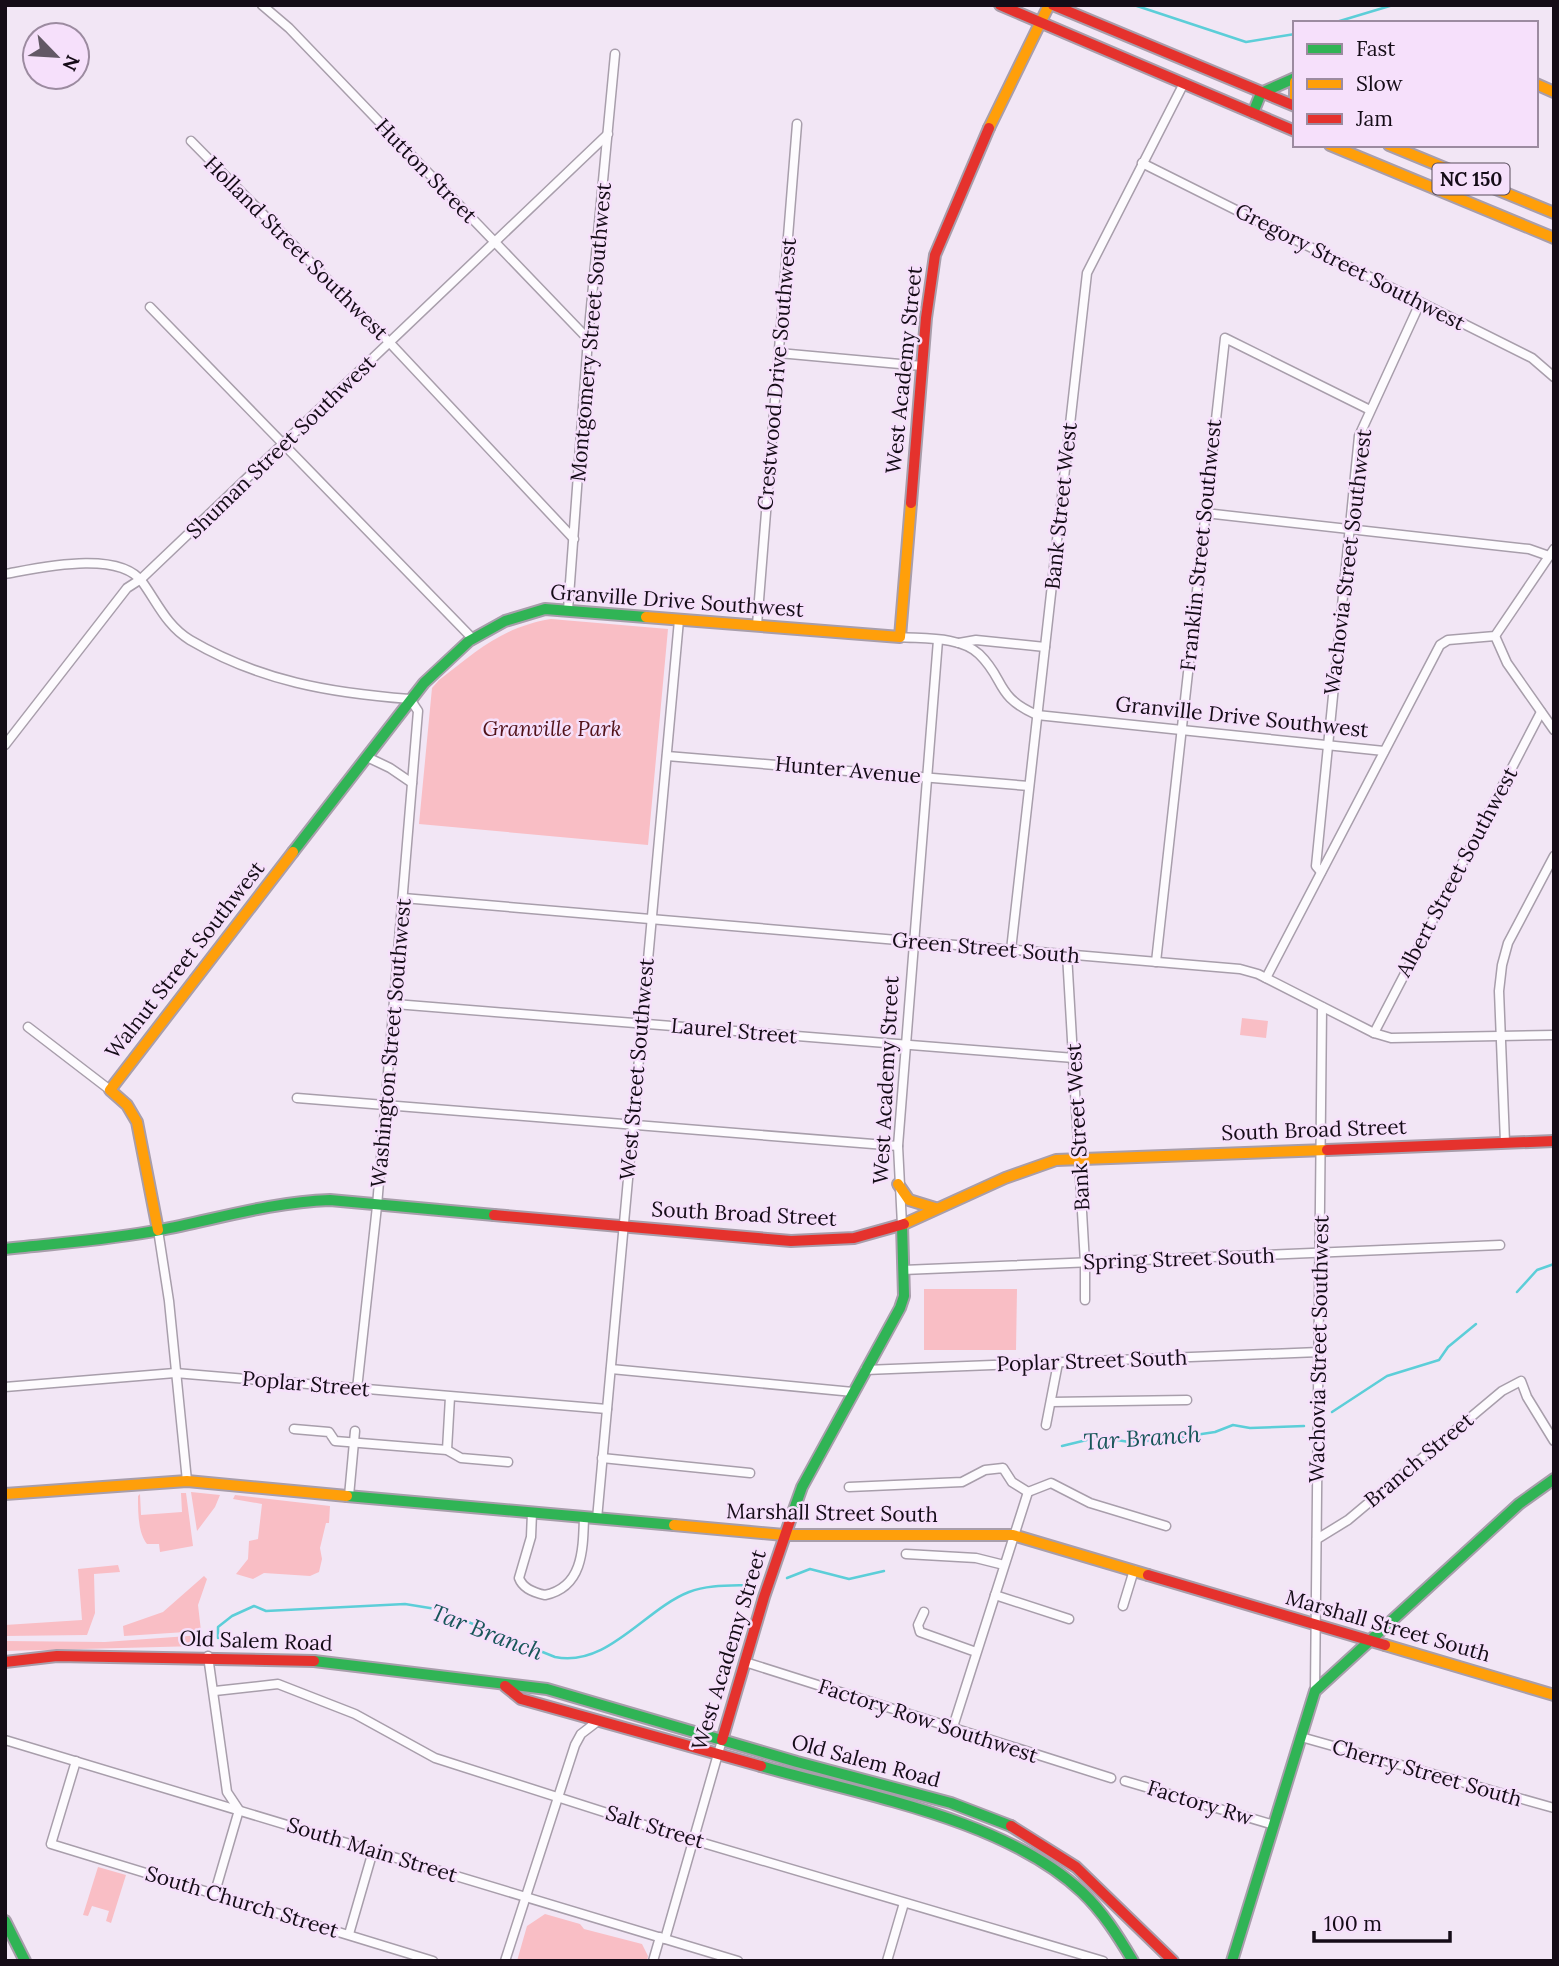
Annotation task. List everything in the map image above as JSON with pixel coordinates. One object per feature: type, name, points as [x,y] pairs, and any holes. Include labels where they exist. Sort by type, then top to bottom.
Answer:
[{"type":"street","name":"Hutton Street","points":[[262,5],[289,28],[588,339]]},
{"type":"street","points":[[1000,5],[1293,130]]},
{"type":"street","points":[[1051,5],[1293,105]]},
{"type":"street","name":"West Academy Street","points":[[900,637],[932,268],[942,233],[981,145],[1051,5]]},
{"type":"street","points":[[1076,5],[1097,25]]},
{"type":"street","name":"Montgomery Street Southwest","points":[[568,610],[588,339],[615,54]]},
{"type":"street","points":[[1253,113],[1261,93],[1293,81]]},
{"type":"street","name":"Bank Street West","points":[[1010,950],[1087,273],[1183,85]]},
{"type":"street","points":[[1538,85],[1554,92]]},
{"type":"street","name":"Crestwood Drive Southwest","points":[[757,625],[797,124]]},
{"type":"street","name":"Shuman Street Southwest","points":[[5,745],[127,588],[141,579],[285,444],[608,134]]},
{"type":"street","name":"Holland Street Southwest","points":[[191,141],[390,343],[574,538]]},
{"type":"street","name":"NC 150","points":[[1335,147],[1554,238]]},
{"type":"street","name":"NC 150","points":[[1394,147],[1554,214]]},
{"type":"street","name":"Gregory Street Southwest","points":[[1142,163],[1532,358],[1554,377]]},
{"type":"street","name":"Wachovia Street Southwest","points":[[1321,872],[1316,866],[1326,745],[1359,436],[1420,303]]},
{"type":"street","points":[[150,307],[472,638]]},
{"type":"street","name":"Franklin Street Southwest","points":[[1156,962],[1225,338],[1370,410]]},
{"type":"street","points":[[779,353],[922,366]]},
{"type":"street","points":[[1205,513],[1551,553],[1495,636]]},
{"type":"street","points":[[5,574],[56,565],[110,565],[141,579],[167,620],[194,642],[259,670],[318,690],[410,699]]},
{"type":"street","name":"Granville Drive Southwest","points":[[410,699],[423,682],[472,638],[520,614],[545,609],[959,643],[976,640],[1045,646]]},
{"type":"street","name":"West Street Southwest","points":[[597,1519],[678,620]]},
{"type":"street","points":[[1495,636],[1507,663],[1554,730]]},
{"type":"street","points":[[1266,978],[1440,645],[1448,640],[1495,636]]},
{"type":"street","name":"West Academy Street","points":[[653,1961],[694,1839],[784,1535],[802,1487],[900,1308],[904,1296],[898,1146],[938,640]]},
{"type":"street","name":"Granville Drive Southwest","points":[[959,643],[977,652],[1009,699],[1037,715],[1384,751]]},
{"type":"street","name":"Walnut Street Southwest","points":[[187,1481],[169,1301],[137,1122],[127,1105],[110,1090],[410,699]]},
{"type":"street","name":"Washington Street Southwest","points":[[357,1389],[377,1206],[418,711],[410,699]]},
{"type":"street","name":"Albert Street Southwest","points":[[1374,1033],[1541,712]]},
{"type":"street","name":"Hunter Avenue","points":[[667,755],[1029,786]]},
{"type":"street","points":[[367,757],[412,783]]},
{"type":"street","points":[[1505,1142],[1501,1037],[1502,965],[1508,943],[1550,872],[1554,856]]},
{"type":"street","name":"Green Street South","points":[[403,898],[1240,969],[1266,978],[1374,1033],[1401,1039],[1554,1035]]},
{"type":"street","name":"Bank Street West","points":[[1067,954],[1080,1158],[1085,1300]]},
{"type":"street","name":"Laurel Street","points":[[394,1004],[1074,1058]]},
{"type":"street","name":"Wachovia Street Southwest","points":[[1315,1691],[1322,1007]]},
{"type":"street","points":[[29,1027],[110,1090]]},
{"type":"street","points":[[297,1098],[898,1146]]},
{"type":"street","name":"South Broad Street","points":[[5,1249],[158,1230],[265,1204],[294,1200],[811,1241],[850,1239],[902,1225],[1023,1169],[1080,1158],[1554,1141]]},
{"type":"street","points":[[898,1184],[905,1196],[916,1204],[938,1208]]},
{"type":"street","name":"Spring Street South","points":[[903,1270],[1500,1245]]},
{"type":"street","name":"Poplar Street South","points":[[865,1370],[1319,1352]]},
{"type":"street","points":[[1046,1425],[1058,1363]]},
{"type":"street","points":[[611,1369],[853,1392]]},
{"type":"street","name":"Poplar Street","points":[[5,1387],[175,1373],[607,1409]]},
{"type":"street","name":"Branch Street","points":[[1317,1539],[1348,1520],[1502,1391],[1521,1381],[1527,1397],[1554,1441]]},
{"type":"street","points":[[447,1450],[450,1397]]},
{"type":"street","points":[[1051,1402],[1187,1400]]},
{"type":"street","points":[[294,1429],[329,1432],[335,1441],[447,1450],[461,1458],[508,1462]]},
{"type":"street","points":[[349,1496],[355,1431]]},
{"type":"street","points":[[603,1458],[750,1473]]},
{"type":"street","points":[[849,1487],[962,1482],[985,1470],[1003,1468],[1012,1482],[1028,1492]]},
{"type":"street","points":[[1232,1961],[1315,1691],[1519,1504],[1554,1479]]},
{"type":"street","name":"Marshall Street South","points":[[5,1494],[187,1481],[784,1535],[1013,1535],[1554,1695]]},
{"type":"street","points":[[952,1730],[1028,1492],[1051,1483],[1090,1503],[1166,1526]]},
{"type":"street","points":[[532,1513],[531,1538],[519,1578],[521,1584],[530,1590],[545,1595],[569,1584],[576,1572],[581,1561],[584,1517]]},
{"type":"street","points":[[906,1554],[976,1558],[1004,1565]]},
{"type":"street","points":[[1123,1606],[1134,1570]]},
{"type":"street","points":[[995,1595],[1069,1619]]},
{"type":"street","points":[[924,1612],[918,1625],[920,1632],[976,1652]]},
{"type":"street","name":"Old Salem Road","points":[[5,1662],[57,1656],[208,1656],[374,1666],[505,1686],[525,1684],[611,1706],[722,1740],[969,1808],[1009,1825],[1040,1841],[1092,1880],[1173,1961]]},
{"type":"street","points":[[208,1656],[227,1792],[239,1810],[215,1892]]},
{"type":"street","name":"Factory Row Southwest","points":[[745,1662],[952,1730],[1111,1778]]},
{"type":"street","name":"Salt Street","points":[[215,1691],[278,1684],[355,1714],[435,1758],[904,1903],[1103,1961]]},
{"type":"street","name":"Old Salem Road","points":[[505,1686],[521,1699],[965,1824],[1010,1841],[1064,1873],[1117,1929],[1133,1961]]},
{"type":"street","points":[[505,1961],[557,1796],[581,1734],[601,1720]]},
{"type":"street","name":"Cherry Street South","points":[[1300,1737],[1554,1808]]},
{"type":"street","name":"South Main Street","points":[[5,1740],[738,1961]]},
{"type":"street","name":"South Church Street","points":[[76,1761],[51,1844],[215,1892],[433,1961]]},
{"type":"street","name":"Factory Rw","points":[[1125,1781],[1274,1825]]},
{"type":"street","points":[[349,1934],[373,1851]]},
{"type":"street","points":[[887,1961],[904,1903]]},
{"type":"street","points":[[5,1921],[24,1961]]},
{"type":"green space","name":"Granville Park","points":[[551,619],[668,629],[648,845],[419,824],[432,688],[466,659],[504,634]]},
{"type":"green space","points":[[1242,1018],[1268,1021],[1266,1038],[1240,1035]]},
{"type":"green space","points":[[924,1289],[1017,1289],[1016,1350],[924,1350]]},
{"type":"green space","points":[[191,1492],[220,1495],[215,1507],[197,1531]]},
{"type":"green space","points":[[181,1493],[186,1493],[193,1546],[160,1552],[159,1544],[147,1544],[142,1534],[138,1496],[140,1494],[141,1515],[182,1512]]},
{"type":"green space","points":[[235,1495],[330,1506],[329,1523],[326,1523],[320,1548],[322,1559],[319,1572],[310,1576],[264,1573],[253,1579],[236,1574],[248,1559],[249,1541],[258,1539],[262,1504],[233,1499]]},
{"type":"green space","points":[[118,1565],[120,1572],[94,1574],[95,1613],[87,1635],[5,1636],[5,1625],[82,1620],[78,1569]]},
{"type":"green space","points":[[204,1576],[207,1579],[198,1605],[201,1631],[124,1636],[123,1626],[163,1612]]},
{"type":"green space","points":[[202,1635],[199,1646],[5,1651],[5,1641],[105,1642]]},
{"type":"green space","points":[[98,1867],[126,1875],[111,1923],[106,1921],[109,1911],[92,1906],[88,1916],[83,1915]]},
{"type":"green space","points":[[545,1914],[580,1924],[584,1929],[642,1944],[648,1956],[647,1961],[517,1961],[527,1926]]},
{"type":"waterway","points":[[1134,5],[1246,42],[1293,34]]},
{"type":"waterway","points":[[1340,21],[1393,5]]},
{"type":"waterway","name":"Tar Branch","points":[[1517,1292],[1537,1270],[1554,1264]]},
{"type":"waterway","name":"Tar Branch","points":[[1332,1412],[1387,1376],[1439,1360],[1448,1347],[1476,1324]]},
{"type":"waterway","name":"Tar Branch","points":[[1062,1446],[1099,1437],[1129,1442],[1162,1440],[1215,1432],[1233,1425],[1250,1428],[1304,1426]]},
{"type":"waterway","name":"Tar Branch","points":[[787,1578],[810,1569],[849,1579],[884,1571]]},
{"type":"waterway","name":"Tar Branch","points":[[218,1638],[218,1627],[232,1616],[254,1606],[266,1611],[405,1604],[436,1609],[555,1657],[574,1658],[609,1646],[673,1600],[689,1592],[713,1587],[755,1585]]},
{"type":"traffic: fast","points":[[1253,113],[1261,93],[1293,79]]},
{"type":"traffic: fast","points":[[293,852],[424,683],[469,641],[505,621],[545,609],[646,617]]},
{"type":"traffic: fast","points":[[5,1249],[141,1233],[265,1207],[308,1201],[330,1200],[494,1215]]},
{"type":"traffic: fast","points":[[792,1515],[802,1487],[900,1308],[904,1296],[902,1225]]},
{"type":"traffic: fast","points":[[1232,1961],[1315,1691],[1519,1504],[1554,1479]]},
{"type":"traffic: fast","points":[[347,1496],[674,1525]]},
{"type":"traffic: fast","points":[[314,1661],[547,1689],[797,1762],[951,1803],[1011,1826]]},
{"type":"traffic: fast","points":[[761,1766],[931,1812],[1014,1846],[1050,1867],[1082,1892],[1116,1933],[1133,1961]]},
{"type":"traffic: fast","points":[[5,1921],[25,1961]]},
{"type":"traffic: slow","points":[[989,128],[1049,5]]},
{"type":"traffic: slow","points":[[1538,85],[1554,92]]},
{"type":"traffic: slow","points":[[1335,147],[1554,238]]},
{"type":"traffic: slow","points":[[1394,147],[1554,213]]},
{"type":"traffic: slow","points":[[646,617],[900,637],[911,503]]},
{"type":"traffic: slow","points":[[158,1230],[137,1122],[127,1105],[110,1090],[293,852]]},
{"type":"traffic: slow","points":[[904,1224],[1005,1178],[1056,1160],[1327,1150]]},
{"type":"traffic: slow","points":[[898,1184],[909,1200],[935,1208]]},
{"type":"traffic: slow","points":[[5,1494],[187,1481],[347,1496]]},
{"type":"traffic: slow","points":[[674,1525],[784,1535],[1013,1535],[1148,1575]]},
{"type":"traffic: slow","points":[[1385,1645],[1554,1695]]},
{"type":"traffic: jam","points":[[1000,5],[1293,130]]},
{"type":"traffic: jam","points":[[1053,5],[1293,105]]},
{"type":"traffic: jam","points":[[911,503],[926,318],[935,255],[989,128]]},
{"type":"traffic: jam","points":[[1327,1150],[1554,1141]]},
{"type":"traffic: jam","points":[[494,1215],[791,1241],[854,1238],[904,1224]]},
{"type":"traffic: jam","points":[[722,1740],[764,1597],[792,1515]]},
{"type":"traffic: jam","points":[[1148,1575],[1385,1645]]},
{"type":"traffic: jam","points":[[5,1662],[57,1656],[314,1661]]},
{"type":"traffic: jam","points":[[505,1686],[521,1699],[761,1766]]},
{"type":"traffic: jam","points":[[1011,1826],[1076,1867],[1173,1961]]}]
